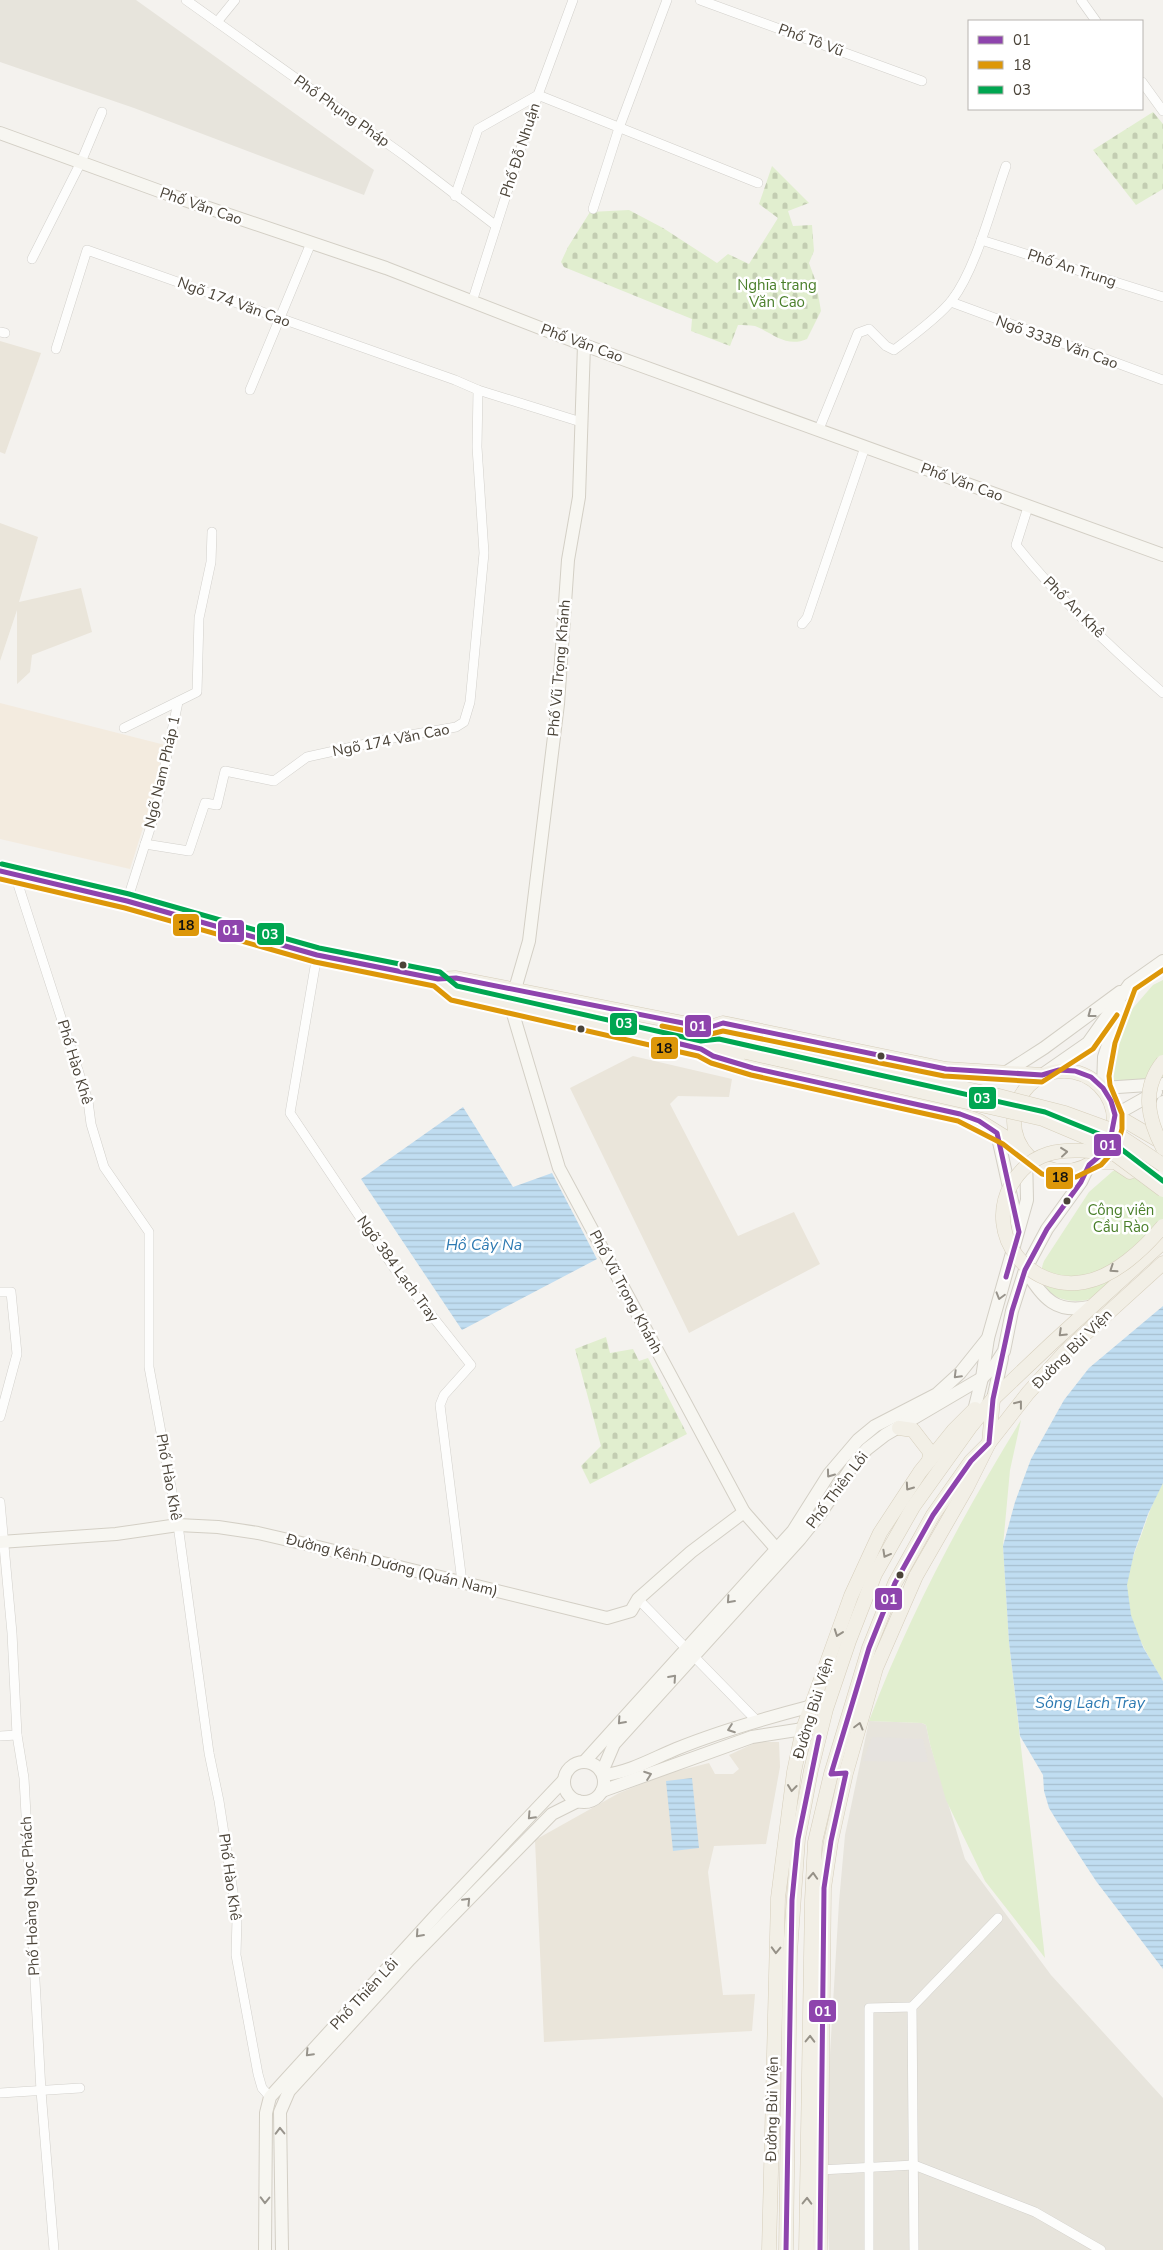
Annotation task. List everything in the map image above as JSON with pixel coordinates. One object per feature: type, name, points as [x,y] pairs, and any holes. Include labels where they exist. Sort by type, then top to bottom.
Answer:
[{"type":"main road","points":[[0,871],[127,901],[317,955],[438,979],[456,978],[515,989],[708,1028],[717,1035],[748,1047],[1042,1119],[1100,1143],[1161,1192]]},
{"type":"main road","points":[[438,979],[453,994],[701,1049],[713,1056],[753,1068],[960,1114],[979,1121],[1023,1151],[1036,1163],[1049,1169],[1062,1171],[1076,1170],[1091,1163],[1103,1152],[1110,1141],[1114,1128],[1115,1115],[1111,1101],[1103,1088],[1091,1077],[1075,1071],[1058,1070],[1042,1074],[946,1069],[722,1023],[708,1028]]},
{"type":"main road","points":[[701,1049],[717,1046],[748,1047],[999,1096],[1065,1113],[1108,1129],[1163,1165]]},
{"type":"main road","points":[[1163,1062],[1153,1078],[1148,1108],[1163,1148]]},
{"type":"main road","points":[[960,1114],[971,1109],[980,1096],[980,1085],[974,1071]]},
{"type":"main road","points":[[1023,1151],[1013,1124],[1015,1109],[1025,1089],[1042,1074]]},
{"type":"main road","points":[[1115,1115],[1163,1144]]},
{"type":"main road","points":[[1116,1155],[1069,1151],[1048,1154],[1029,1164],[1014,1180],[1005,1200],[1002,1220],[1012,1250],[1023,1265],[1038,1275],[1066,1283],[1086,1282],[1104,1275],[1118,1266],[1153,1238],[1163,1226]]},
{"type":"main road","points":[[1091,1163],[1115,1162],[1161,1192]]},
{"type":"main road","name":"Đường Bùi Viện","points":[[786,2250],[790,1953],[798,1839],[811,1770],[826,1709],[849,1641],[875,1574],[912,1507],[971,1426],[993,1399],[1089,1307],[1163,1242]]},
{"type":"main road","name":"Đường Bùi Viện","points":[[820,2250],[814,2170],[812,1900],[815,1842],[831,1774],[869,1648],[895,1583],[933,1515],[971,1461],[989,1443],[1028,1393],[1064,1352],[1163,1263]]},
{"type":"main road","points":[[989,1443],[993,1399]]},
{"type":"main road","name":"Đường Bùi Viện","points":[[769,2250],[778,1898],[794,1772],[803,1729],[851,1596],[880,1533],[908,1487],[929,1461],[974,1410],[993,1399]]},
{"type":"main road","points":[[898,1428],[913,1430],[930,1452],[929,1461]]},
{"type":"main road","name":"Đường Bùi Viện","points":[[806,2250],[814,2170],[824,1888],[831,1841],[846,1773],[876,1668],[895,1620],[916,1576],[967,1488],[989,1443]]},
{"type":"main road","points":[[831,1774],[846,1773]]},
{"type":"main road","points":[[790,1953],[812,1952]]},
{"type":"street","name":"Phố Phụng Pháp","points":[[186,0],[405,156],[455,196],[496,225]]},
{"type":"street","points":[[217,22],[235,0]]},
{"type":"street","name":"Phố Đỗ Nhuận","points":[[472,302],[538,95],[573,0]]},
{"type":"street","points":[[593,209],[619,128],[667,0]]},
{"type":"street","name":"Phố Tô Vũ","points":[[700,0],[922,81]]},
{"type":"street","points":[[1081,0],[1095,20]]},
{"type":"street","points":[[1143,83],[1163,111]]},
{"type":"street","points":[[455,196],[478,129],[538,95],[758,183]]},
{"type":"street","points":[[32,260],[81,162],[102,112]]},
{"type":"street","name":"Phố Văn Cao","points":[[0,133],[386,268],[584,345],[1163,555]]},
{"type":"street","points":[[819,430],[858,333],[869,329],[886,346],[894,350],[950,302],[960,288],[981,240],[1006,166]]},
{"type":"street","name":"Phố An Trung","points":[[981,240],[1163,298]]},
{"type":"street","points":[[250,390],[311,243]]},
{"type":"street","name":"Ngõ 174 Văn Cao","points":[[56,349],[87,250],[478,390],[581,422]]},
{"type":"street","name":"Ngõ 333B Văn Cao","points":[[950,302],[1163,380]]},
{"type":"street","name":"Phố Vũ Trọng Khánh","points":[[515,989],[529,941],[557,713],[568,560],[579,497],[584,345]]},
{"type":"street","name":"Ngõ 174 Văn Cao","points":[[145,844],[189,851],[204,803],[217,806],[225,771],[274,781],[307,757],[393,738],[456,727],[464,722],[470,702],[484,552],[477,446],[478,390]]},
{"type":"street","points":[[802,624],[807,618],[823,576],[866,447]]},
{"type":"street","name":"Phố An Khê","points":[[1028,507],[1016,545],[1034,567],[1119,654],[1163,693]]},
{"type":"street","name":"Ngõ Nam Pháp 1","points":[[127,901],[155,814],[178,702],[197,692],[199,618],[211,562],[212,532]]},
{"type":"street","points":[[124,728],[178,702]]},
{"type":"street","name":"Phố Hào Khê","points":[[15,875],[88,1102],[91,1124],[104,1167],[149,1232],[148,1367],[178,1525],[208,1744],[237,1918],[236,1955],[258,2074],[262,2088],[270,2097]]},
{"type":"street","name":"Ngõ 384 Lạch Tray","points":[[317,955],[290,1113],[394,1268],[471,1365],[444,1395],[440,1404],[462,1582]]},
{"type":"street","points":[[1005,1073],[1044,1048],[1163,961]]},
{"type":"street","points":[[1042,1074],[1088,1043],[1130,985]]},
{"type":"street","points":[[1130,985],[1106,1046],[1103,1088],[1163,1086]]},
{"type":"street","name":"Phố Vũ Trọng Khánh","points":[[511,1006],[559,1168],[744,1512],[780,1552]]},
{"type":"street","points":[[1115,1115],[1163,1086]]},
{"type":"street","points":[[1163,1102],[1159,1113],[1163,1135]]},
{"type":"street","points":[[997,1133],[1019,1232]]},
{"type":"street","name":"Phố Thiên Lôi","points":[[780,1552],[829,1474],[858,1440],[875,1426],[937,1394],[960,1373],[988,1338],[1027,1200],[1023,1151]]},
{"type":"street","name":"Phố Thiên Lôi","points":[[584,1762],[610,1740],[780,1552],[820,1514],[855,1462],[885,1435],[982,1378],[995,1366],[1004,1351],[1012,1311],[1025,1270],[1047,1229],[1081,1182],[1091,1163]]},
{"type":"street","points":[[1025,1270],[1038,1290],[1056,1305],[1077,1309],[1089,1307]]},
{"type":"street","points":[[0,1292],[11,1292],[17,1354],[0,1416]]},
{"type":"street","points":[[971,1426],[982,1378],[988,1338]]},
{"type":"street","points":[[993,1399],[1004,1351]]},
{"type":"street","name":"Phố Hoàng Ngọc Phách","points":[[0,1502],[18,1735],[24,1778],[40,2091],[54,2250]]},
{"type":"street","name":"Đường Kênh Dương (Quán Nam)","points":[[2,1542],[116,1534],[178,1525],[218,1527],[258,1533],[607,1618],[631,1611],[638,1599],[692,1552],[744,1512]]},
{"type":"street","points":[[638,1599],[756,1720]]},
{"type":"street","points":[[603,1774],[620,1773],[676,1749],[756,1720],[812,1706]]},
{"type":"street","points":[[602,1791],[603,1774],[595,1764],[584,1762],[573,1765],[565,1774],[564,1780],[567,1793],[578,1802],[592,1801],[602,1791],[752,1737],[803,1729]]},
{"type":"street","points":[[0,1736],[18,1735]]},
{"type":"street","name":"Phố Thiên Lôi","points":[[603,1774],[610,1740]]},
{"type":"street","name":"Phố Thiên Lôi","points":[[270,2097],[437,1914],[564,1780]]},
{"type":"street","name":"Phố Thiên Lôi","points":[[283,2101],[289,2091],[410,1959],[552,1814],[578,1802]]},
{"type":"street","points":[[869,2250],[869,2008],[912,2007],[998,1918]]},
{"type":"street","points":[[912,2007],[914,2250]]},
{"type":"street","points":[[0,2093],[80,2088]]},
{"type":"street","points":[[265,2250],[266,2113],[270,2097],[283,2101],[280,2112],[282,2250]]},
{"type":"street","points":[[814,2170],[914,2165],[1035,2212],[1101,2250]]},
{"type":"shaded area","points":[[0,0],[136,0],[374,170],[364,195],[134,108],[0,62]]},
{"type":"shaded area","points":[[0,341],[41,353],[5,454],[0,452]]},
{"type":"shaded area","points":[[0,523],[38,537],[19,602],[81,588],[92,632],[32,655],[30,672],[17,684],[17,610],[0,661]]},
{"type":"shaded area","points":[[0,703],[165,745],[148,812],[130,869],[0,839]]},
{"type":"shaded area","points":[[633,1056],[732,1079],[729,1097],[678,1096],[670,1104],[738,1236],[794,1212],[820,1264],[689,1333],[570,1088]]},
{"type":"shaded area","points":[[869,1721],[922,1723],[926,1725],[965,1859],[1051,1975],[1163,2098],[1163,2250],[829,2250],[825,2139],[839,1902],[845,1835]]},
{"type":"shaded area","points":[[872,1737],[923,1739],[928,1762],[863,1761]]},
{"type":"shaded area","points":[[757,1742],[779,1742],[780,1767],[766,1844],[714,1846],[708,1872],[723,1995],[755,1994],[752,2031],[544,2042],[535,1840],[619,1793],[669,1773],[709,1763],[715,1774],[733,1774],[739,1769],[729,1755]]},
{"type":"green space","points":[[1153,112],[1163,124],[1163,189],[1136,205],[1093,150]]},
{"type":"green space","name":"Nghĩa trang Văn Cao","points":[[772,166],[809,203],[788,211],[793,226],[812,225],[814,251],[809,263],[816,282],[821,311],[807,339],[793,342],[786,341],[755,326],[738,325],[730,346],[691,331],[692,319],[564,267],[561,262],[590,212],[629,210],[663,228],[717,263],[728,254],[749,264],[778,218],[759,204]]},
{"type":"green space","points":[[1163,980],[1163,1080],[1116,1082],[1107,1077],[1114,1030],[1153,985]]},
{"type":"green space","name":"Công viên Cầu Rào","points":[[1128,1168],[1163,1186],[1163,1237],[1096,1296],[1080,1301],[1054,1295],[1043,1281],[1042,1270],[1044,1261],[1089,1192],[1113,1171]]},
{"type":"green space","points":[[606,1337],[610,1353],[633,1349],[639,1361],[648,1358],[687,1434],[590,1484],[581,1466],[601,1446],[575,1349]]},
{"type":"green space","points":[[1021,1420],[1010,1470],[1003,1546],[1009,1642],[1045,1958],[985,1881],[946,1800],[926,1725],[922,1723],[869,1721],[919,1604],[958,1529]]},
{"type":"green space","points":[[1163,1483],[1163,1681],[1150,1659],[1133,1622],[1129,1610],[1127,1584],[1129,1571],[1151,1507]]},
{"type":"water","name":"Hồ Cây Na","points":[[463,1107],[513,1187],[552,1173],[597,1259],[462,1330],[361,1179]]},
{"type":"water","name":"Sông Lạch Tray","points":[[1163,1306],[1163,1483],[1148,1514],[1134,1553],[1127,1585],[1131,1615],[1143,1647],[1163,1681],[1163,1969],[1096,1881],[1060,1826],[1049,1808],[1044,1791],[1043,1775],[1020,1736],[1009,1642],[1003,1546],[1015,1502],[1031,1459],[1064,1400],[1089,1368]]},
{"type":"water","points":[[692,1778],[699,1848],[673,1851],[666,1781]]},
{"type":"transit line","name":"03","points":[[2,864],[129,894],[319,948],[440,972],[457,986],[701,1041],[719,1039],[1045,1112],[1104,1136],[1163,1181]]},
{"type":"transit line","name":"01","points":[[0,871],[127,901],[317,955],[438,979],[456,978],[708,1028],[723,1023],[946,1069],[1042,1075],[1059,1070],[1075,1071],[1091,1077],[1103,1088],[1111,1101],[1115,1115],[1110,1141],[1103,1153],[1089,1165],[1081,1182],[1047,1229],[1025,1270],[1012,1311],[993,1399],[989,1443],[971,1461],[933,1515],[895,1583],[869,1648],[831,1774],[846,1773],[831,1841],[824,1888],[820,2250]]},
{"type":"transit line","name":"18","points":[[0,879],[125,908],[315,962],[434,986],[451,1000],[698,1056],[711,1063],[751,1075],[958,1121],[1003,1144],[1042,1174],[1062,1178],[1076,1177],[1101,1165],[1118,1143],[1122,1129],[1122,1114],[1110,1085],[1109,1076],[1115,1043],[1135,989],[1163,970]]},
{"type":"transit line","name":"18","points":[[662,1026],[707,1035],[723,1031],[944,1076],[1042,1082],[1093,1049],[1117,1015]]},
{"type":"transit line","name":"01","points":[[660,1039],[701,1049],[713,1056],[753,1068],[960,1114],[979,1121],[997,1133],[1019,1232],[1006,1277]]},
{"type":"transit line","name":"01","points":[[786,2250],[792,1900],[798,1839],[819,1737]]}]
